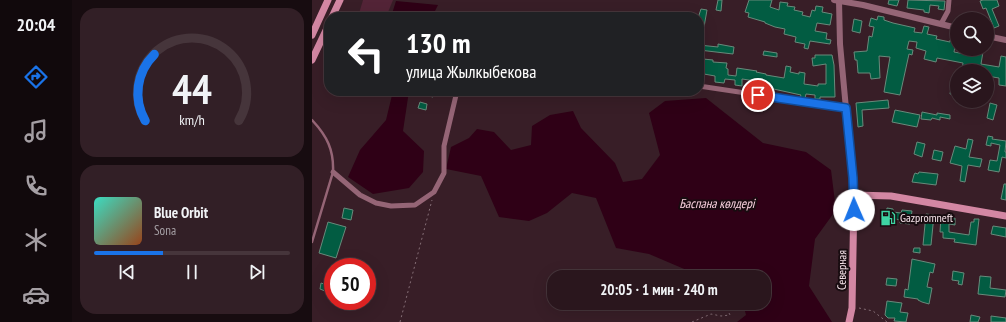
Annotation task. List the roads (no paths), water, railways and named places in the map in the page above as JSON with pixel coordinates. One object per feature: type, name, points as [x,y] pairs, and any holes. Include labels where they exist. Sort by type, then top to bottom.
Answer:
[{"type":"main road","points":[[312,35],[328,0]]},
{"type":"main road","points":[[334,12],[340,0]]},
{"type":"main road","points":[[312,60],[324,35]]},
{"type":"main road","points":[[854,195],[891,196],[1006,216]]},
{"type":"main road","name":"Северная","points":[[849,322],[852,308],[854,195]]},
{"type":"street","points":[[941,24],[948,11],[949,0]]},
{"type":"street","points":[[854,195],[836,1],[863,5],[950,26]]},
{"type":"street","points":[[994,37],[1006,40]]},
{"type":"street","points":[[704,87],[846,108]]},
{"type":"street","points":[[332,172],[360,195],[376,203],[390,206],[415,205],[434,192],[444,173],[444,146],[457,96]]},
{"type":"lane","points":[[312,120],[328,143],[332,154],[332,172],[312,242]]},
{"type":"water","points":[[396,1],[438,5],[434,12],[393,12]]},
{"type":"water","points":[[392,96],[408,96],[403,131],[424,151],[423,172],[409,188],[373,194],[348,177],[360,150],[386,120]]},
{"type":"water","name":"Баспана көлдері","points":[[706,98],[763,143],[806,152],[831,170],[836,210],[815,239],[809,286],[832,322],[737,322],[746,315],[745,310],[771,310],[771,270],[687,270],[649,254],[616,248],[596,198],[572,193],[547,213],[529,221],[499,217],[481,176],[446,169],[451,147],[469,138],[477,129],[494,132],[511,150],[531,145],[532,126],[550,115],[573,111],[581,128],[615,163],[623,182],[642,179],[660,155],[649,113],[665,101]]},
{"type":"place","name":"Gazpromneft","points":[[888,218]]}]
